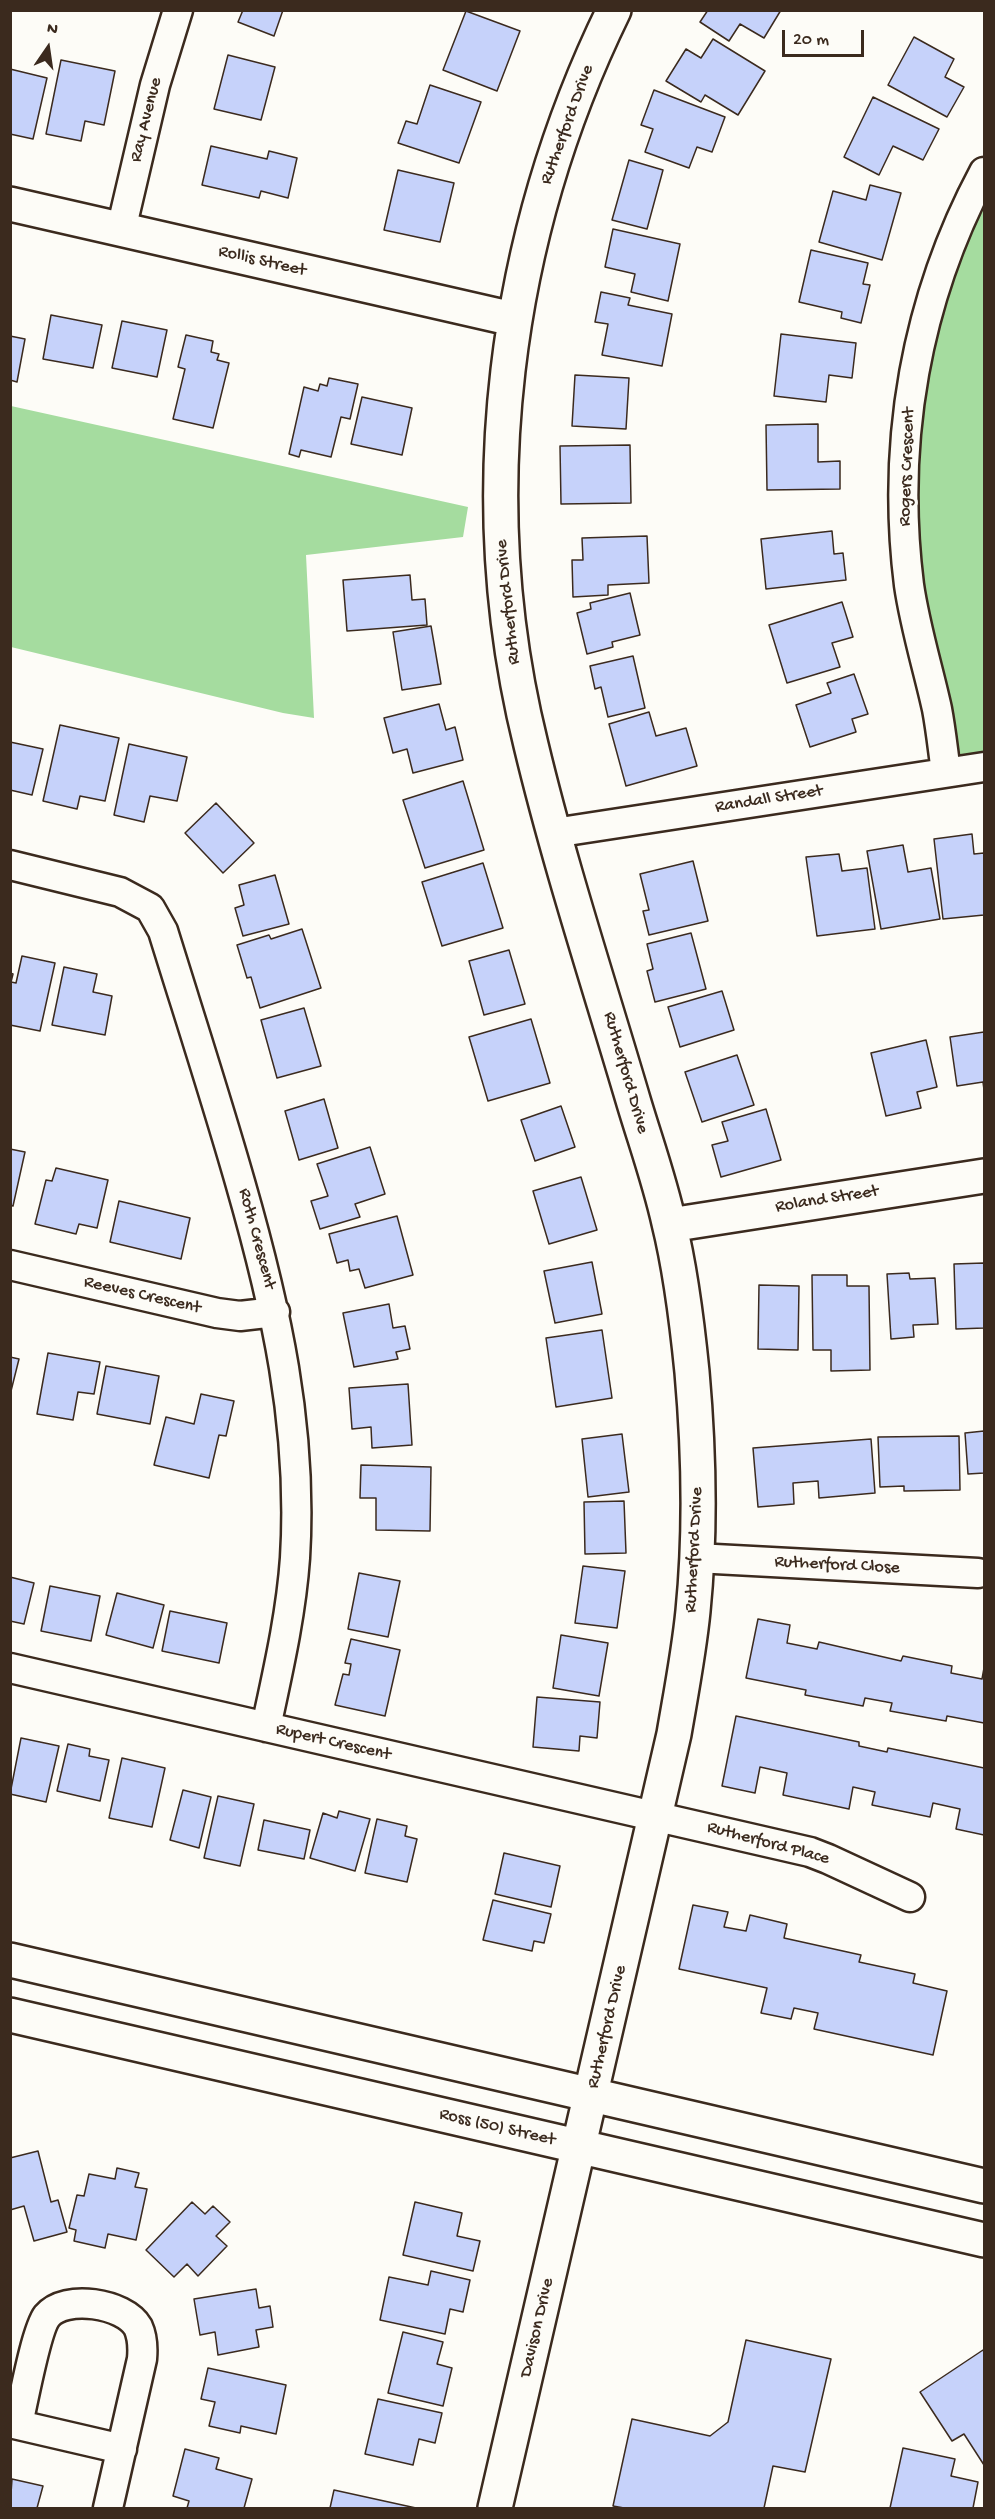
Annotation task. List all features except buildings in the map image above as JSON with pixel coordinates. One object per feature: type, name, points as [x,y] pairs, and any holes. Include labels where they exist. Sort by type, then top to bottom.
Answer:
[{"type":"street","name":"Ray Avenue","points":[[121,230],[155,84],[178,10]]},
{"type":"street","name":"Rutherford Drive","points":[[580,2147],[680,1702],[693,1611],[698,1469],[687,1323],[670,1225],[554,833],[530,742],[515,668],[503,557],[501,434],[513,319],[534,227],[560,139],[586,70],[614,10]]},
{"type":"street","name":"Rogers Crescent","points":[[946,772],[937,711],[909,585],[903,509],[906,440],[917,352],[929,304],[957,227],[984,172]]},
{"type":"street","name":"Rollis Street","points":[[10,204],[513,319]]},
{"type":"street","name":"Randall Street","points":[[554,833],[984,766]]},
{"type":"street","name":"Roth Crescent","points":[[10,865],[120,892],[150,908],[157,919],[220,1112],[275,1312],[294,1437],[296,1532],[289,1607],[282,1656],[266,1727]]},
{"type":"street","name":"Roland Street","points":[[670,1225],[984,1176]]},
{"type":"street","name":"Reeves Crescent","points":[[10,1265],[217,1313],[240,1316],[275,1312]]},
{"type":"street","name":"Rutherford Close","points":[[696,1558],[978,1573]]},
{"type":"street","name":"Rupert Crescent","points":[[10,1668],[655,1817]]},
{"type":"street","name":"Rutherford Place","points":[[655,1817],[810,1852],[909,1897]]},
{"type":"street","points":[[10,1960],[592,2097],[984,2186]]},
{"type":"street","name":"Ross (50) Street","points":[[10,2015],[984,2240]]},
{"type":"street","name":"Davison Drive","points":[[495,2508],[580,2147]]},
{"type":"street","points":[[108,2508],[122,2449],[143,2347],[137,2326],[127,2316],[114,2310],[83,2303],[68,2303],[56,2308],[45,2318],[39,2333],[14,2423],[122,2449]]},
{"type":"green space","points":[[984,172],[984,767],[946,772],[916,623],[911,395]]},
{"type":"green space","points":[[11,406],[468,507],[463,537],[306,555],[314,718],[283,713],[11,647]]}]
